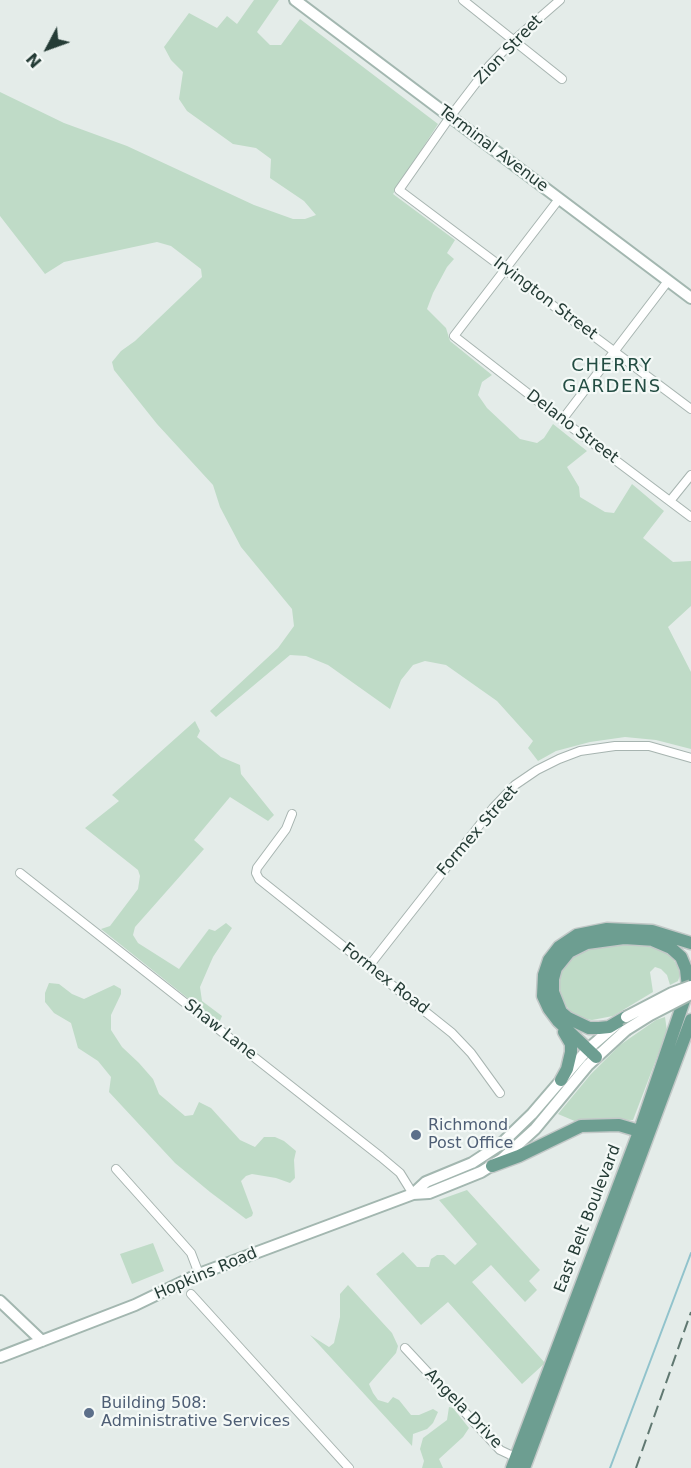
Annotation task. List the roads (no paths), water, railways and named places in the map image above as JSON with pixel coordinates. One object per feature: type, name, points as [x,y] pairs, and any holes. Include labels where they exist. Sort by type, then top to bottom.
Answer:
[{"type":"main road","name":"Terminal Avenue","points":[[295,0],[691,298]]},
{"type":"main road","points":[[592,1053],[554,1016],[543,996],[542,983],[549,960],[559,947],[577,935],[607,929],[637,929],[691,950]]},
{"type":"main road","points":[[626,1017],[609,1027],[599,1028],[589,1028],[568,1018],[561,1012],[553,992],[556,968],[569,952],[587,943],[691,932]]},
{"type":"main road","points":[[655,936],[691,943]]},
{"type":"main road","points":[[655,936],[681,957],[690,987]]},
{"type":"main road","name":"Hopkins Road","points":[[413,1194],[426,1182],[472,1162],[501,1144],[532,1114],[561,1080],[592,1053],[626,1017],[672,993],[690,987]]},
{"type":"main road","name":"Hopkins Road","points":[[0,1357],[135,1305],[199,1274],[413,1194],[429,1193],[458,1183],[492,1166],[535,1129],[592,1053],[690,987]]},
{"type":"main road","name":"East Belt Boulevard","points":[[644,1132],[690,987]]},
{"type":"main road","points":[[554,1016],[571,1044],[571,1058],[561,1080]]},
{"type":"main road","name":"East Belt Boulevard","points":[[520,1464],[644,1132],[691,1020]]},
{"type":"main road","points":[[492,1166],[519,1156],[581,1126],[619,1125],[644,1132]]},
{"type":"main road","points":[[0,1301],[42,1341]]},
{"type":"street","points":[[463,0],[562,79]]},
{"type":"street","name":"Zion Street","points":[[399,190],[489,66],[514,40],[560,0]]},
{"type":"street","name":"Irvington Street","points":[[399,190],[691,409]]},
{"type":"street","points":[[506,269],[559,199]]},
{"type":"street","name":"Delano Street","points":[[506,269],[454,336],[691,517]]},
{"type":"street","points":[[562,420],[668,280]]},
{"type":"street","points":[[670,501],[691,475]]},
{"type":"street","name":"Formex Street","points":[[369,966],[499,800],[515,785],[537,770],[580,751],[615,746],[649,746],[691,758]]},
{"type":"street","name":"Formex Road","points":[[292,814],[286,829],[259,864],[256,870],[258,876],[271,889],[453,1033],[471,1053],[500,1093]]},
{"type":"street","name":"Shaw Lane","points":[[20,873],[381,1157],[400,1173],[413,1194]]},
{"type":"street","points":[[116,1169],[191,1253],[199,1274]]},
{"type":"street","points":[[191,1294],[349,1468]]},
{"type":"street","name":"Angela Drive","points":[[405,1348],[500,1450],[520,1464]]},
{"type":"waterway","points":[[610,1468],[691,1253]]},
{"type":"railway","points":[[636,1468],[691,1312]]},
{"type":"place","name":"Richmond Post Office","points":[[416,1135]]},
{"type":"place","name":"Building 508: Administrative Services","points":[[89,1413]]},
{"type":"district","name":"CHERRY GARDENS","points":[[612,376]]}]
